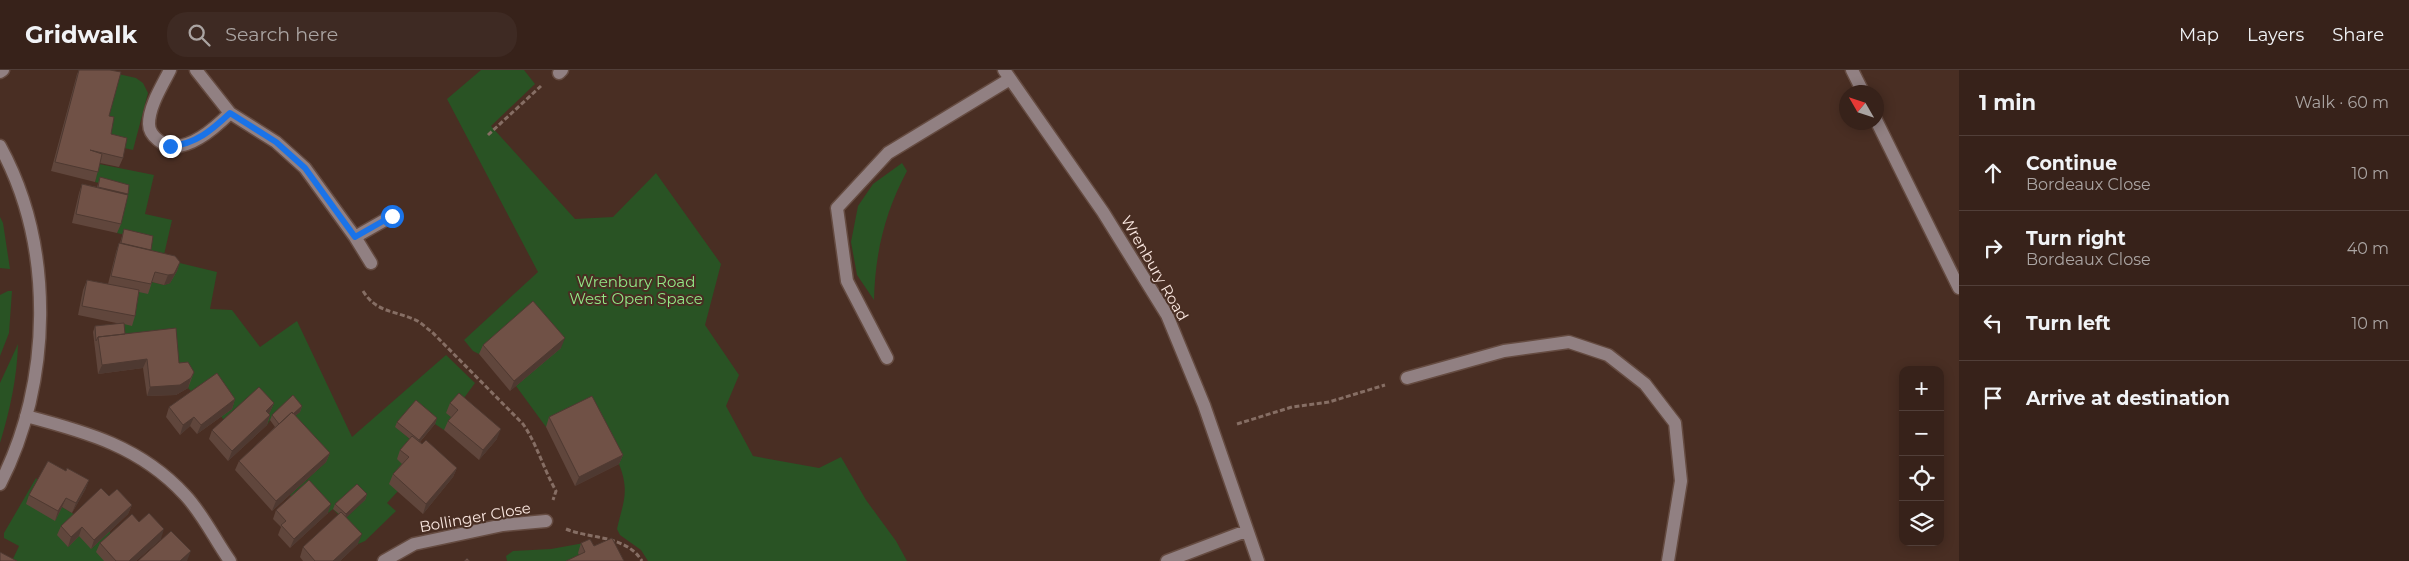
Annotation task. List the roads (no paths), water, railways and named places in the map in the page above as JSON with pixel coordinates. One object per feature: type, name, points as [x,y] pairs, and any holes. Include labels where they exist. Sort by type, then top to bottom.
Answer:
[{"type":"street","points":[[170,70],[152,110],[149,125],[153,137],[161,143],[181,146],[199,138],[230,113]]},
{"type":"street","points":[[196,70],[230,113],[276,142],[305,168],[355,237],[370,263]]},
{"type":"street","points":[[1852,70],[1860,85]]},
{"type":"street","points":[[887,358],[847,281],[837,208],[888,153],[1007,74]]},
{"type":"street","name":"Wrenbury Road","points":[[1007,74],[1103,212],[1167,315],[1204,405],[1246,531],[1258,561]]},
{"type":"street","points":[[1881,130],[1959,288]]},
{"type":"street","points":[[0,146],[13,170],[33,233],[40,308],[35,370],[26,416],[0,484]]},
{"type":"street","points":[[355,237],[392,216]]},
{"type":"street","points":[[1407,378],[1504,351],[1569,342],[1608,356],[1645,384],[1675,423],[1681,481],[1668,561]]},
{"type":"street","points":[[26,416],[75,429],[113,442],[145,460],[186,495],[230,561]]},
{"type":"street","name":"Bollinger Close","points":[[384,561],[414,544],[503,525],[546,521]]},
{"type":"street","points":[[1167,561],[1246,531]]},
{"type":"park label","name":"Wrenbury Road West Open Space","points":[[636,290]]}]
